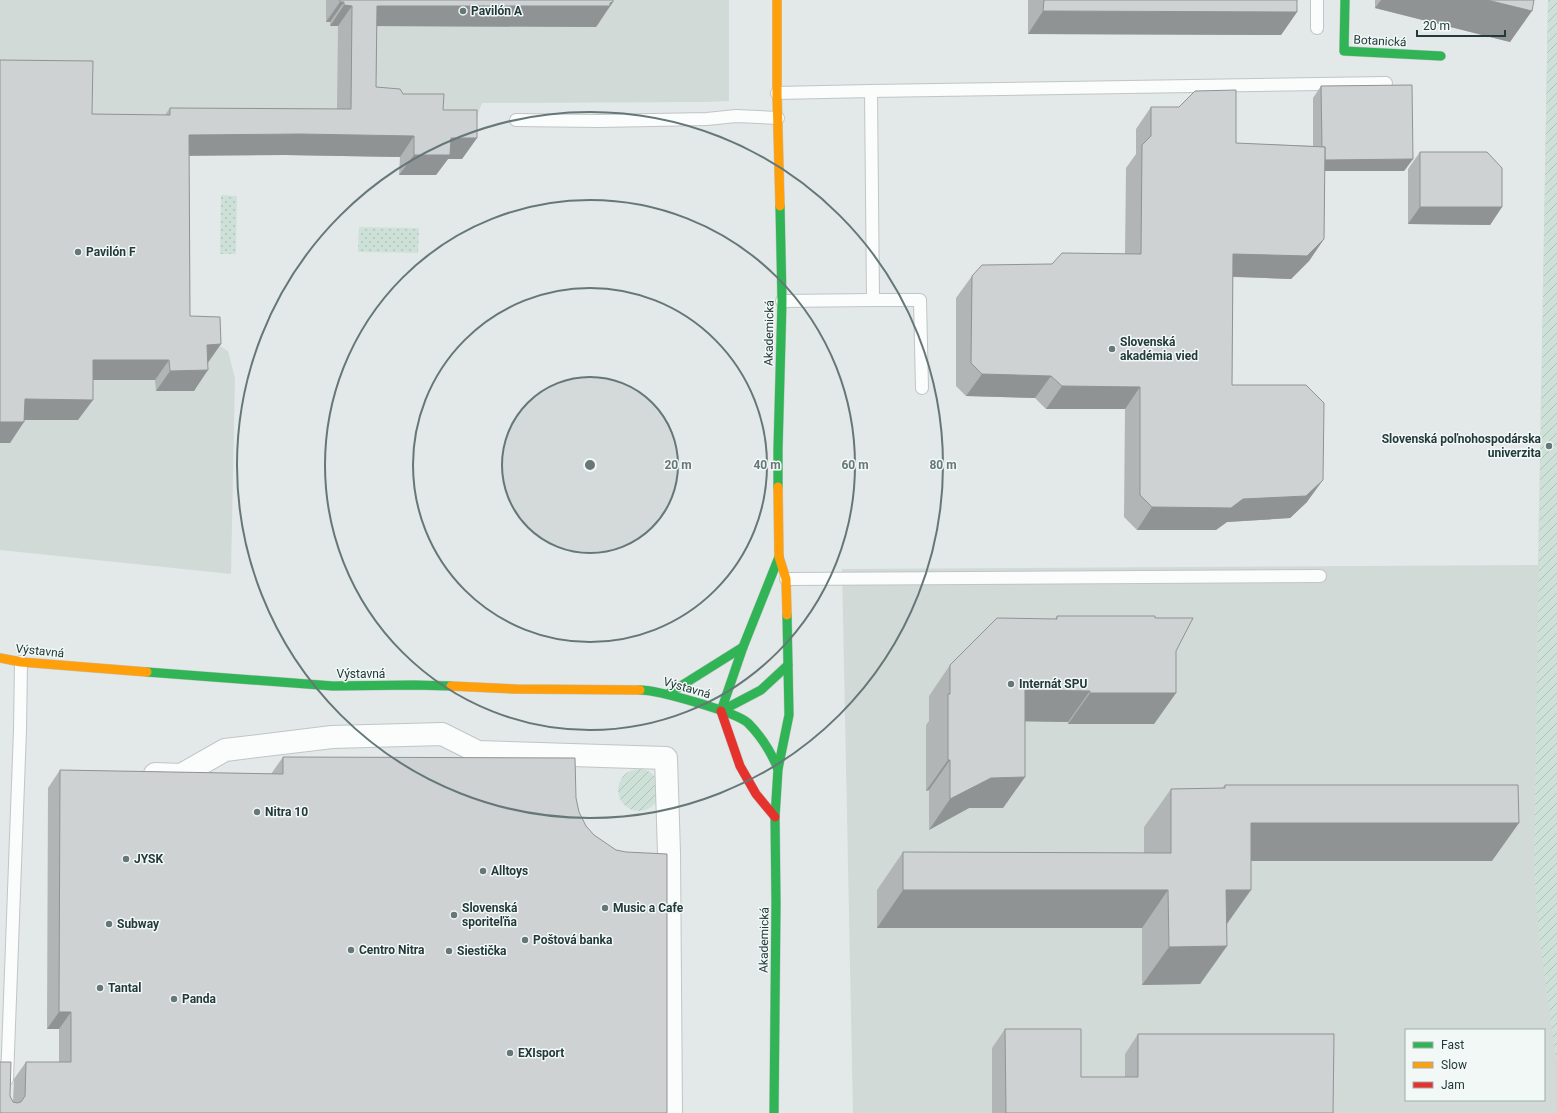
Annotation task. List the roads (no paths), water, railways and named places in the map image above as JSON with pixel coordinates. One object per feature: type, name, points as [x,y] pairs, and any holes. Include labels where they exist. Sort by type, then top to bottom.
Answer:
[{"type":"street","name":"Akademická","points":[[774,1113],[776,903],[775,817],[778,768],[789,715],[786,578],[779,557],[778,448],[782,301],[777,93],[777,0]]},
{"type":"street","name":"Botanická","points":[[1345,0],[1344,52],[1442,56]]},
{"type":"street","points":[[721,711],[742,647],[779,557]]},
{"type":"street","points":[[668,694],[742,647]]},
{"type":"street","name":"Výstavná","points":[[0,658],[21,662],[333,686],[414,685],[516,689],[633,689],[668,694],[721,711],[747,722],[770,752],[778,768]]},
{"type":"street","points":[[721,711],[761,690],[788,665]]},
{"type":"street","name":"Výstavná","points":[[721,711],[740,766],[756,794],[775,817]]},
{"type":"street","points":[[135,774],[181,775],[225,750],[332,737],[442,734],[478,752],[666,758],[669,853],[671,1113]]},
{"type":"lane","points":[[1317,28],[1318,0]]},
{"type":"lane","points":[[777,93],[1386,84]]},
{"type":"lane","points":[[871,91],[873,300]]},
{"type":"lane","points":[[516,120],[598,121],[707,119],[736,116],[778,118]]},
{"type":"lane","points":[[782,301],[920,300],[922,388]]},
{"type":"lane","points":[[786,578],[1320,576]]},
{"type":"lane","points":[[6,1093],[20,730],[21,662]]},
{"type":"place","name":"Pavilón A","points":[[463,11]]},
{"type":"place","name":"Pavilón F","points":[[78,252]]},
{"type":"place","name":"Slovenská akadémia vied","points":[[1112,349]]},
{"type":"place","name":"Slovenská poľnohospodárska univerzita","points":[[1549,446]]},
{"type":"place","name":"Internát SPU","points":[[1011,684]]},
{"type":"place","name":"Nitra 10","points":[[257,812]]},
{"type":"place","name":"JYSK","points":[[126,859]]},
{"type":"place","name":"Alltoys","points":[[483,871]]},
{"type":"place","name":"Music a Cafe","points":[[605,908]]},
{"type":"place","name":"Slovenská sporiteľňa","points":[[454,915]]},
{"type":"place","name":"Subway","points":[[109,924]]},
{"type":"place","name":"Poštová banka","points":[[525,940]]},
{"type":"place","name":"Centro Nitra","points":[[351,950]]},
{"type":"place","name":"Siestička","points":[[449,951]]},
{"type":"place","name":"Tantal","points":[[100,988]]},
{"type":"place","name":"Panda","points":[[174,999]]},
{"type":"place","name":"EXIsport","points":[[510,1053]]}]
